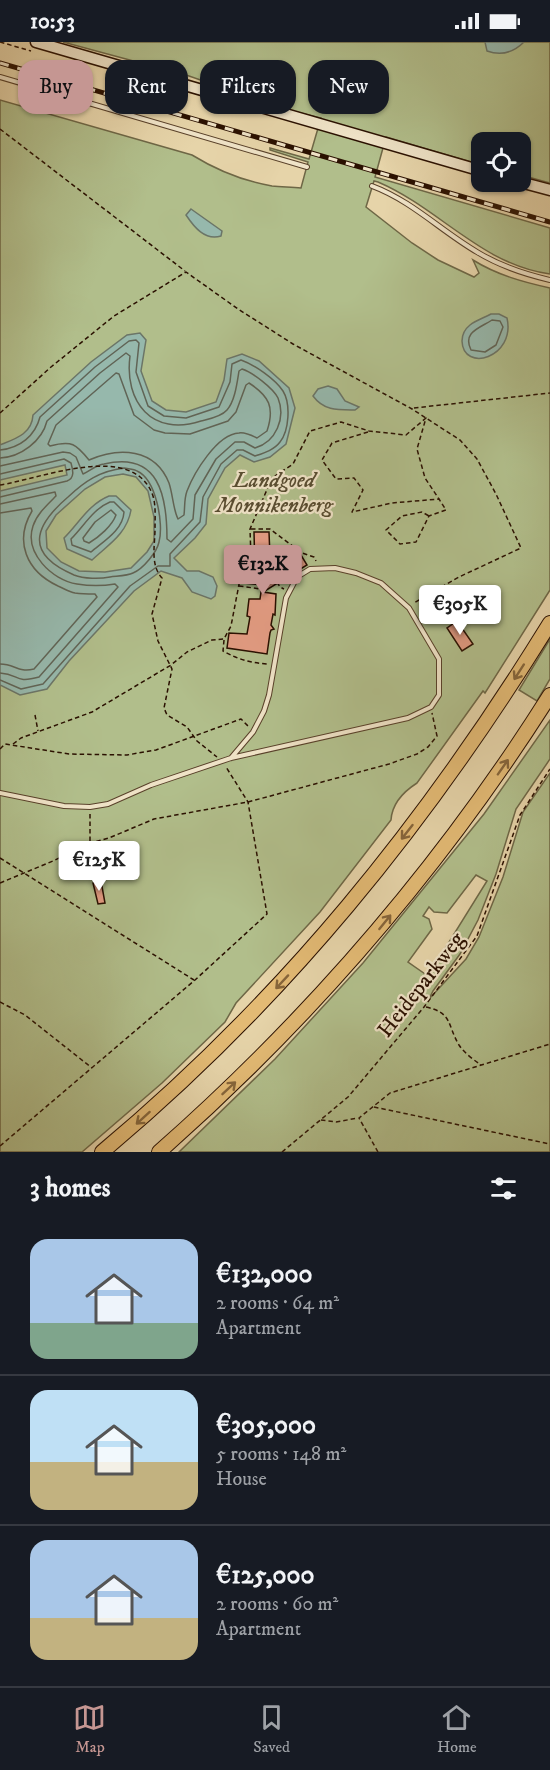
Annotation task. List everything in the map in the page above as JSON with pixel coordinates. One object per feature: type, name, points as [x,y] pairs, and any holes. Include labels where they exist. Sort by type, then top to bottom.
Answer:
[{"type":"highway","points":[[102,1152],[189,1076],[239,1027],[298,966],[348,907],[431,801],[486,723],[550,623]]},
{"type":"highway","points":[[159,1152],[278,1041],[381,928],[466,820],[550,695]]},
{"type":"main road","points":[[36,42],[471,168]]},
{"type":"main road","points":[[531,185],[550,190]]},
{"type":"lane","points":[[0,77],[307,166]]},
{"type":"lane","points":[[372,186],[410,204],[477,252],[500,265],[525,275],[550,280]]},
{"type":"lane","points":[[0,793],[64,806],[90,807],[108,804],[151,785],[223,761],[408,718],[431,707],[440,695],[439,659],[409,608],[381,583],[356,573],[319,567],[310,569],[297,577],[286,598],[264,711],[253,732],[231,759]]},
{"type":"lane","points":[[166,1152],[186,1128]]},
{"type":"path","points":[[0,129],[186,272],[238,309],[293,344],[412,409],[460,440],[477,459],[522,548],[459,577],[416,600],[409,608]]},
{"type":"path","points":[[0,413],[51,367],[114,316],[186,272]]},
{"type":"path","points":[[412,409],[550,393]]},
{"type":"path","points":[[274,665],[242,660],[223,651],[224,639],[231,626],[241,574],[251,558],[250,529],[272,478],[292,464],[310,431],[340,422],[369,431],[406,435],[426,418]]},
{"type":"path","points":[[426,418],[417,449],[425,478],[446,510],[429,516],[416,542],[400,544],[386,530],[402,516],[422,512],[429,516]]},
{"type":"path","points":[[369,431],[332,443],[322,460],[336,479],[354,478],[363,490],[352,512],[392,502],[439,499]]},
{"type":"path","points":[[0,485],[66,470],[109,466],[134,472],[142,479],[153,498],[155,508],[154,552],[158,574],[162,578],[152,614],[158,641],[172,669],[164,708],[167,715],[187,727],[193,736],[223,761],[248,802],[267,914],[93,1069],[0,1146]]},
{"type":"path","points":[[250,529],[270,529],[302,553],[314,557],[319,567]]},
{"type":"path","points":[[277,582],[280,587],[289,591]]},
{"type":"path","points":[[238,585],[261,590]]},
{"type":"path","points":[[13,744],[17,739],[92,712],[171,665],[187,652],[212,640],[224,639]]},
{"type":"path","points":[[0,882],[53,861],[90,843],[109,838],[154,819],[248,802],[389,764],[417,754],[428,747],[437,736],[431,707]]},
{"type":"path","points":[[35,715],[38,732]]},
{"type":"path","points":[[0,744],[13,744],[69,754],[127,755],[156,750],[242,719],[253,732]]},
{"type":"path","points":[[0,749],[5,744]]},
{"type":"path","name":"Heideparkweg","points":[[282,1152],[348,1097],[424,1007],[477,936],[520,815],[550,769]]},
{"type":"path","points":[[90,807],[90,843]]},
{"type":"path","points":[[0,858],[195,980]]},
{"type":"path","points":[[0,1002],[25,1015],[93,1069]]},
{"type":"path","points":[[424,1007],[438,1009],[448,1018],[459,1047],[482,1066]]},
{"type":"path","points":[[321,1120],[336,1122],[359,1118],[390,1093],[550,1044]]},
{"type":"path","points":[[373,1107],[550,1144]]},
{"type":"path","points":[[359,1118],[378,1152]]},
{"type":"green space","name":"Landgoed Monnikenberg","points":[[63,42],[550,42],[550,183],[531,178],[531,132],[471,132],[471,162],[386,137],[375,177],[550,228],[550,274],[526,269],[482,248],[421,206],[378,182],[374,181],[366,207],[438,260],[474,277],[479,273],[473,260],[510,277],[550,288],[550,590],[485,693],[483,691],[417,783],[399,798],[391,820],[320,912],[236,1003],[225,1022],[162,1083],[82,1152],[0,1152],[0,100],[18,105],[18,114],[49,114],[192,155],[221,171],[251,181],[272,186],[301,188],[308,162],[270,150],[270,148],[309,159],[321,118],[296,112],[296,60],[200,60],[200,80],[188,76],[188,60],[130,60]]},
{"type":"green space","points":[[550,639],[550,679],[537,701],[519,690]]},
{"type":"green space","points":[[550,720],[550,759],[516,809],[496,874],[478,920],[460,954],[429,999],[466,959],[479,937],[503,877],[523,812],[550,773],[550,1152],[179,1152],[275,1059],[363,963],[484,814]],"holes":[[[476,875],[487,881],[428,976],[408,962],[432,929],[429,919],[423,916],[429,907],[434,912],[447,913]]]},
{"type":"water","points":[[485,42],[524,42],[512,51],[497,53],[487,51]]},
{"type":"water","points":[[191,209],[222,231],[221,236],[210,237],[196,228],[186,215]]},
{"type":"water","points":[[491,314],[499,314],[507,318],[508,332],[504,343],[488,356],[471,357],[465,351],[462,341],[464,332],[472,323]]},
{"type":"water","points":[[140,333],[146,340],[141,371],[152,401],[166,410],[186,412],[216,402],[224,380],[227,359],[242,354],[259,361],[289,388],[295,408],[286,444],[270,457],[254,462],[240,455],[225,468],[208,499],[206,524],[174,558],[187,571],[199,571],[213,577],[217,586],[215,596],[211,599],[192,592],[182,578],[161,571],[134,591],[69,661],[47,689],[20,695],[0,685],[0,491],[67,475],[65,465],[0,480],[0,445],[17,438],[26,431],[30,427],[33,415],[91,362],[127,335]],"holes":[[[123,474],[136,477],[148,491],[154,517],[154,541],[147,552],[131,568],[105,572],[79,571],[61,562],[47,548],[46,531],[56,515],[85,489],[105,477]]]},
{"type":"water","points":[[328,386],[337,389],[345,401],[359,407],[355,410],[343,410],[322,405],[313,396],[318,389]]},
{"type":"water","points":[[109,496],[116,496],[131,510],[121,532],[92,560],[67,549],[64,538],[90,509]]},
{"type":"building","points":[[254,532],[269,532],[270,556],[280,556],[286,564],[301,555],[307,565],[263,592],[276,594],[275,615],[273,614],[271,625],[274,629],[270,633],[267,654],[227,648],[229,633],[247,634],[250,617],[247,616],[249,599],[260,599],[262,585],[244,583],[246,571],[255,571]]},
{"type":"building","points":[[457,621],[473,644],[462,651],[447,628]]},
{"type":"building","points":[[101,881],[105,903],[98,904],[93,883]]},
{"type":"railway","points":[[0,63],[550,222]]}]
